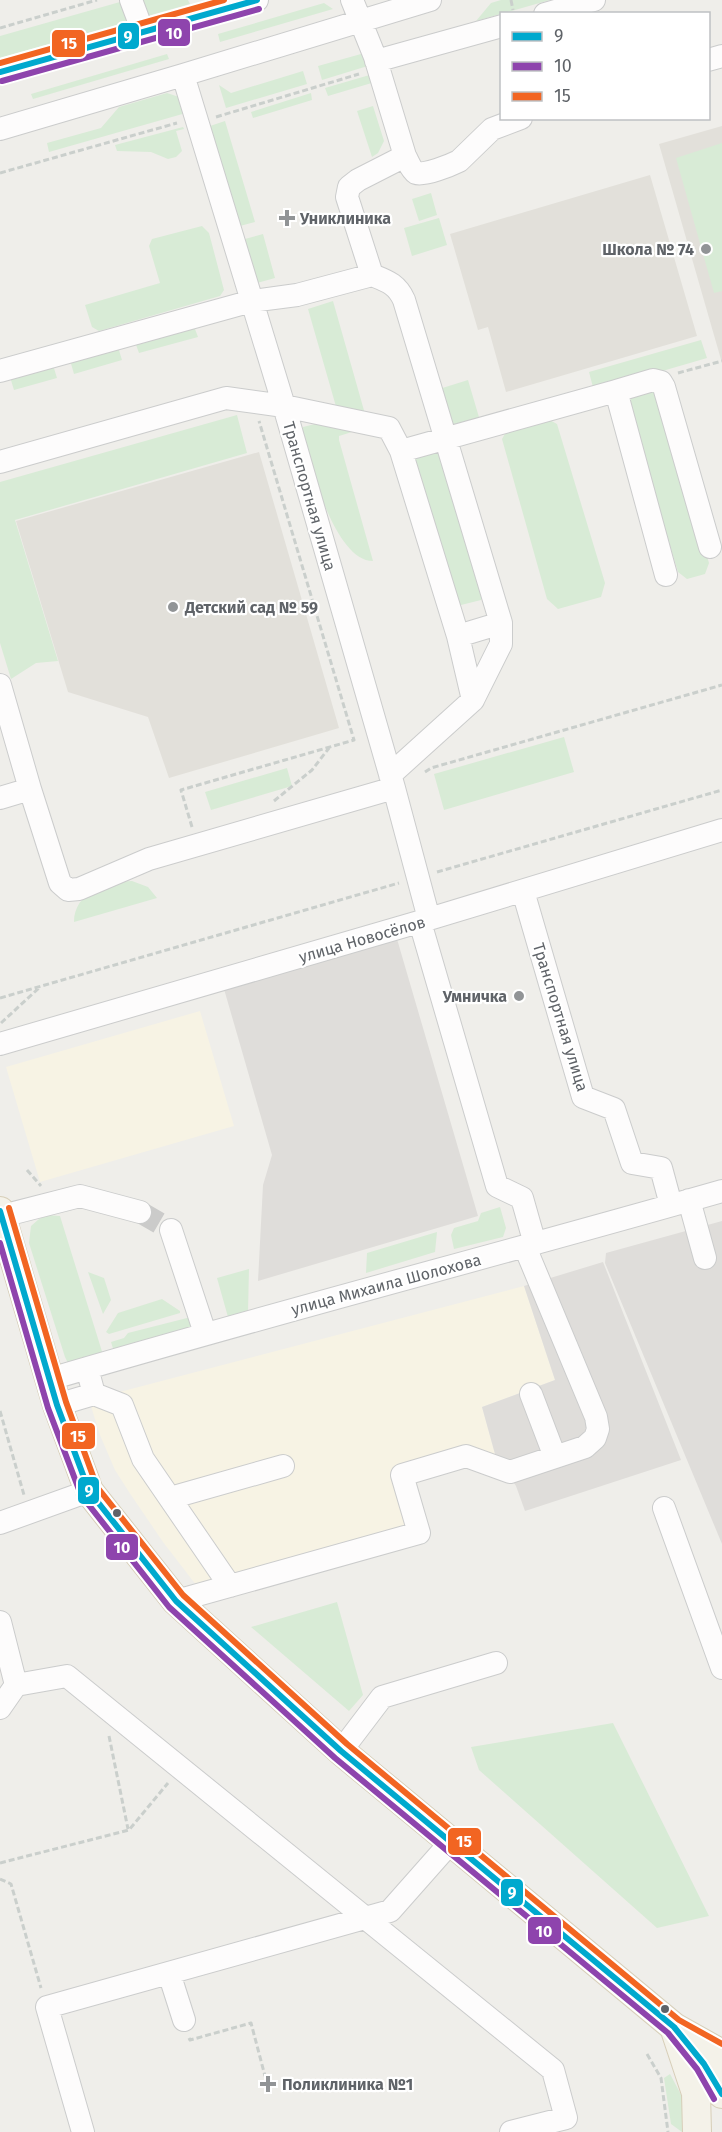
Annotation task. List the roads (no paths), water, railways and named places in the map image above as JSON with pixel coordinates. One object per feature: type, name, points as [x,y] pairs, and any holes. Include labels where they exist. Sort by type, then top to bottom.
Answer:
[{"type":"main road","points":[[1,1214],[54,1392],[89,1491],[176,1600],[341,1751],[674,2027],[722,2054]]},
{"type":"main road","points":[[674,2027],[704,2064],[722,2094]]},
{"type":"main road","points":[[674,2027],[696,2093],[697,2132]]},
{"type":"street","points":[[131,0],[143,32]]},
{"type":"street","points":[[0,72],[143,32],[196,8],[257,0]]},
{"type":"street","points":[[352,0],[376,61],[405,156],[412,170],[424,173],[453,164],[492,129],[515,120]]},
{"type":"street","points":[[0,129],[430,0]]},
{"type":"street","points":[[552,12],[594,0]]},
{"type":"street","points":[[376,61],[500,26]]},
{"type":"street","name":"Транспортная улица","points":[[183,75],[284,406],[392,781],[418,878],[424,921],[497,1186],[522,1198],[530,1245],[596,1418],[598,1429],[595,1438],[585,1447],[555,1457]]},
{"type":"street","points":[[372,275],[347,197],[349,187],[405,156]]},
{"type":"street","points":[[0,370],[252,301],[297,295],[372,275],[392,283],[399,289],[447,438],[501,623],[501,644],[473,700],[392,781],[149,859],[79,889],[68,890],[60,883],[0,685]]},
{"type":"street","points":[[401,451],[653,380],[660,382],[664,387],[710,547]]},
{"type":"street","points":[[616,391],[666,575]]},
{"type":"street","points":[[0,462],[226,398],[284,406],[389,428],[401,451],[458,636],[473,700]]},
{"type":"street","points":[[458,636],[501,623]]},
{"type":"street","points":[[0,798],[30,789]]},
{"type":"street","name":"улица Новосёлов","points":[[0,1044],[424,921],[722,830]]},
{"type":"street","name":"Транспортная улица","points":[[523,891],[583,1097],[614,1109],[632,1162],[661,1167],[680,1203]]},
{"type":"street","name":"улица Михаила Шолохова","points":[[54,1392],[87,1368],[205,1333],[722,1191]]},
{"type":"street","points":[[1,1214],[80,1196],[140,1212]]},
{"type":"street","points":[[680,1203],[705,1258]]},
{"type":"street","points":[[171,1230],[205,1333]]},
{"type":"street","points":[[87,1368],[94,1394]]},
{"type":"street","points":[[54,1392],[94,1394],[122,1405],[143,1459],[230,1586]]},
{"type":"street","points":[[176,1600],[419,1533],[402,1475],[466,1456],[510,1472],[555,1457],[531,1394]]},
{"type":"street","points":[[170,1498],[283,1466]]},
{"type":"street","points":[[0,1523],[89,1491]]},
{"type":"street","points":[[664,1508],[722,1668]]},
{"type":"street","points":[[0,1622],[16,1685]]},
{"type":"street","points":[[341,1751],[382,1696],[496,1663]]},
{"type":"street","points":[[0,1708],[16,1685],[67,1676],[554,2070],[566,2118],[536,2129],[511,2132]]},
{"type":"street","points":[[83,2132],[47,2007],[390,1911],[451,1842]]},
{"type":"street","points":[[169,1973],[184,2020]]},
{"type":"tunnel","points":[[140,1212],[171,1230]]},
{"type":"place","name":"Униклиника","points":[[287,218]]},
{"type":"place","name":"Школа № 74","points":[[706,249]]},
{"type":"place","name":"Детский сад № 59","points":[[173,607]]},
{"type":"place","name":"Умничка","points":[[519,996]]},
{"type":"place","name":"Поликлиника №1","points":[[268,2084]]}]
